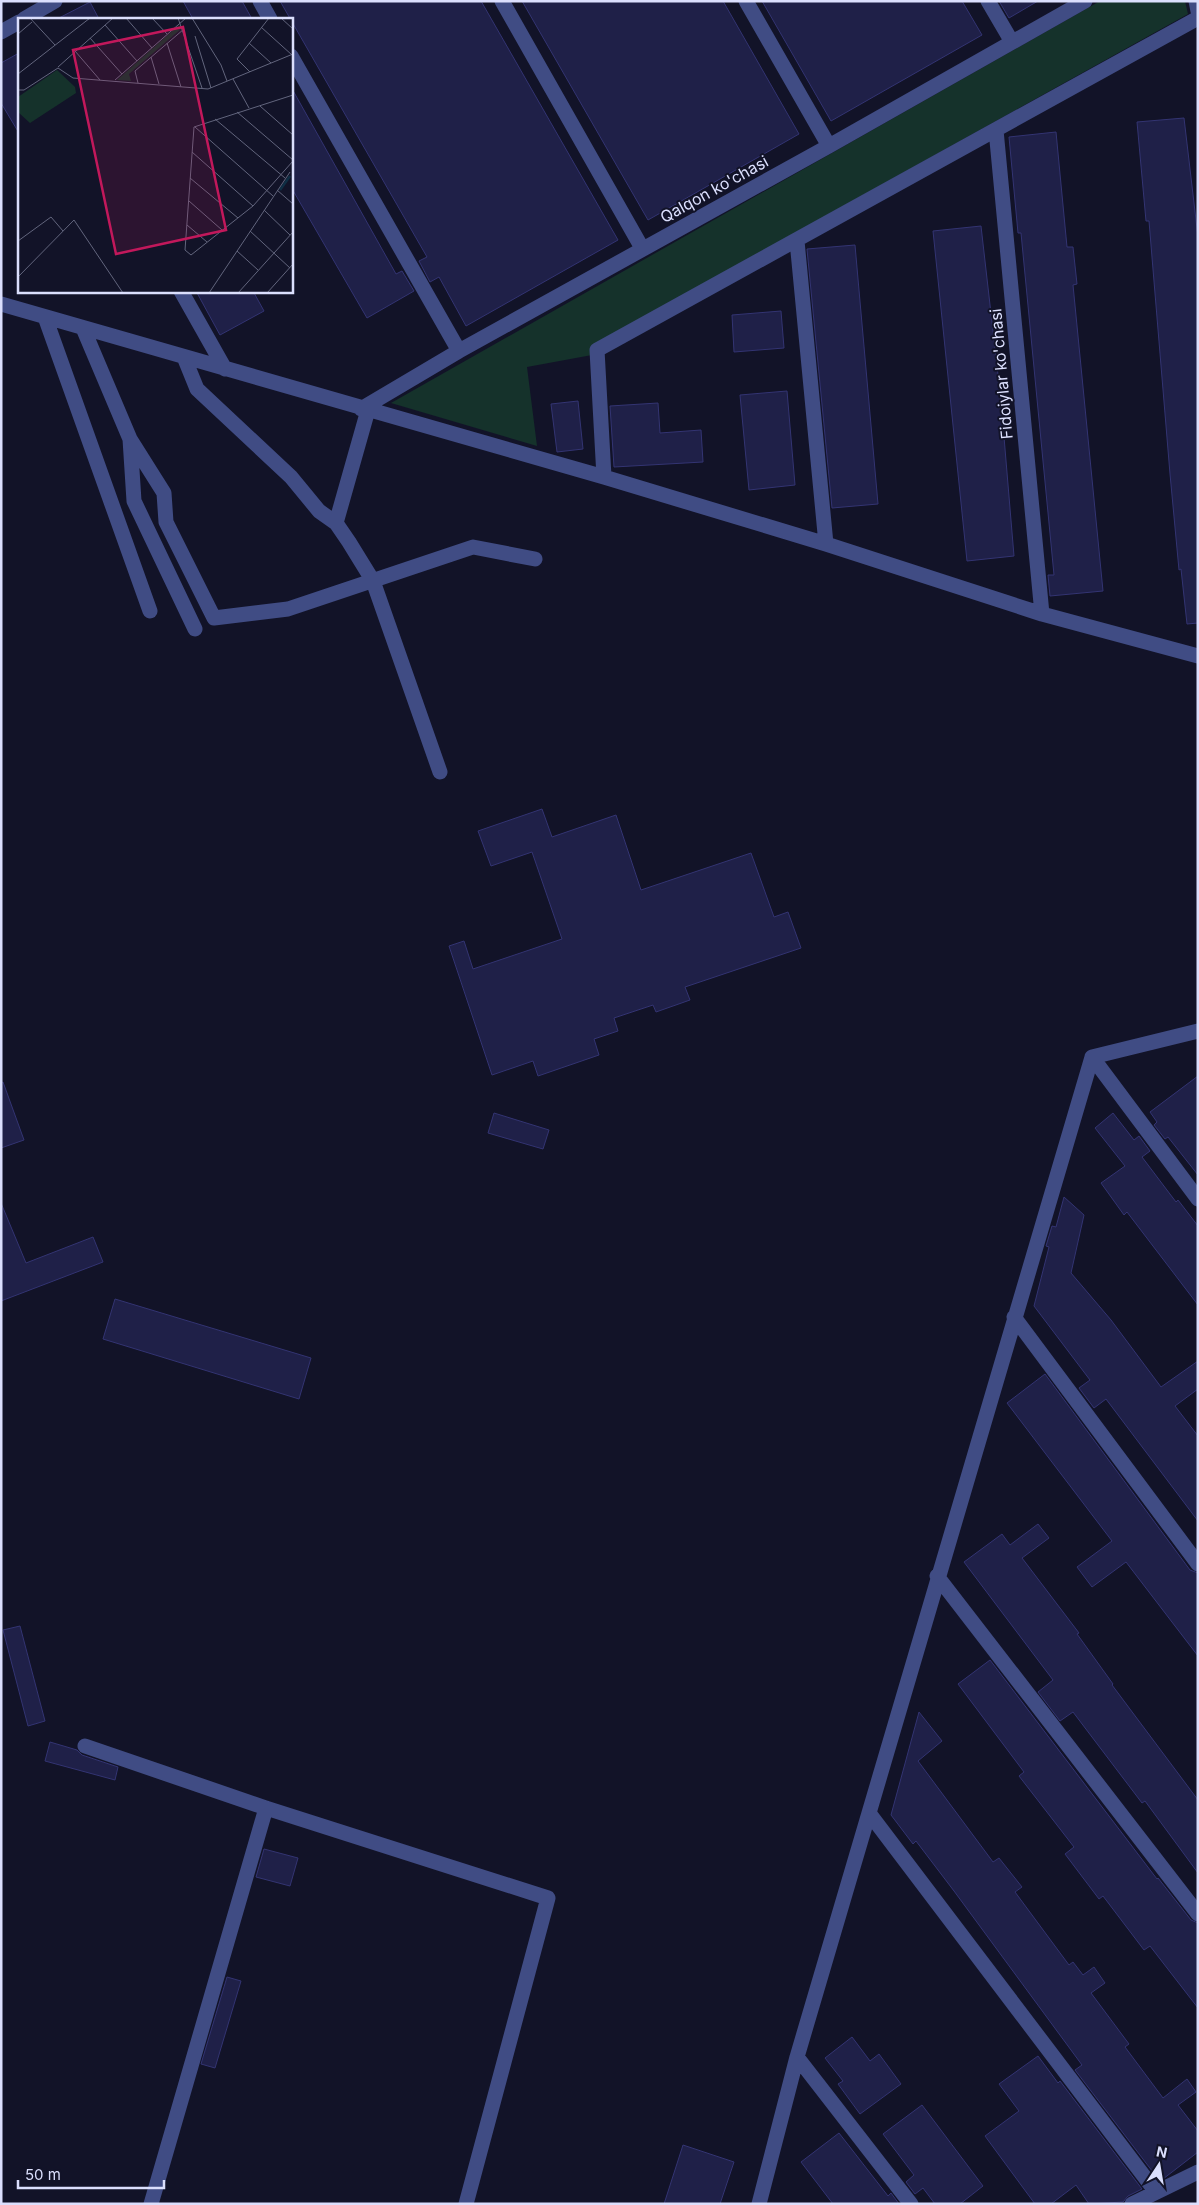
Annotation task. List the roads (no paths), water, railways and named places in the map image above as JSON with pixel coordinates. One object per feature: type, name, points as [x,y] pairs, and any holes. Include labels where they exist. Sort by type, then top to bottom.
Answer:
[{"type":"street","points":[[27,18],[56,1]]},
{"type":"street","points":[[260,1],[269,18]]},
{"type":"street","points":[[502,1],[642,248]]},
{"type":"street","points":[[746,1],[828,146]]},
{"type":"street","points":[[988,1],[1012,42]]},
{"type":"street","name":"Qalqon ko'chasi","points":[[364,409],[459,351],[1086,1]]},
{"type":"street","points":[[1196,1],[1198,11]]},
{"type":"street","points":[[604,477],[598,350],[1198,18]]},
{"type":"street","points":[[1,32],[18,23]]},
{"type":"street","points":[[292,58],[459,351]]},
{"type":"street","name":"Fidoiylar ko'chasi","points":[[996,130],[1042,614]]},
{"type":"street","points":[[797,241],[826,544]]},
{"type":"street","points":[[182,292],[225,369]]},
{"type":"street","points":[[1,304],[604,477],[826,544],[1042,614],[1198,656]]},
{"type":"street","points":[[45,317],[150,611]]},
{"type":"street","points":[[83,328],[130,439],[164,494],[166,522],[214,618],[288,609],[473,547],[535,558]]},
{"type":"street","points":[[184,357],[197,389],[291,478],[319,511],[336,523],[373,581],[440,772]]},
{"type":"street","points":[[336,523],[364,409]]},
{"type":"street","points":[[130,439],[134,501],[195,629]]},
{"type":"street","points":[[1092,1057],[1198,1031]]},
{"type":"street","points":[[1092,1057],[1198,1199]]},
{"type":"street","points":[[759,2204],[796,2057],[1092,1057]]},
{"type":"street","points":[[1014,1317],[1198,1564]]},
{"type":"street","points":[[937,1576],[1198,1914]]},
{"type":"street","points":[[85,1746],[266,1808],[548,1898],[466,2204]]},
{"type":"street","points":[[150,2204],[266,1808]]},
{"type":"street","points":[[869,1813],[1156,2192]]},
{"type":"street","points":[[796,2057],[911,2204]]},
{"type":"street","points":[[1132,2204],[1198,2172]]}]
